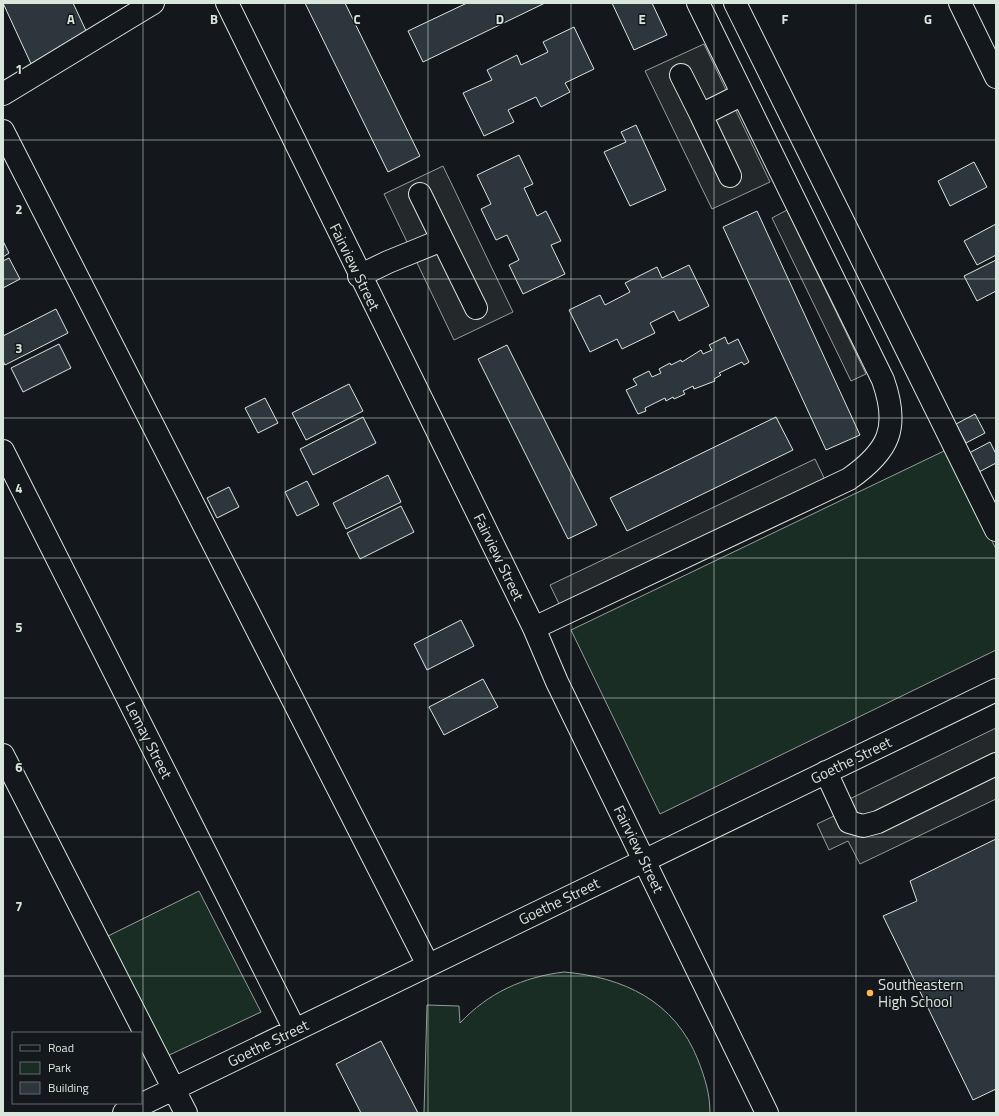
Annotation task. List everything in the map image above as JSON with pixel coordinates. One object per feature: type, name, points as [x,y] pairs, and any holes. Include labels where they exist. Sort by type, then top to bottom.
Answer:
[{"type":"street","points":[[3,94],[153,3]]},
{"type":"street","name":"Fairview Street","points":[[227,3],[534,628],[557,682],[767,1113]]},
{"type":"street","points":[[534,628],[849,479],[867,466],[882,449],[891,428],[892,411],[883,380],[698,3]]},
{"type":"street","points":[[734,3],[996,530]]},
{"type":"street","points":[[960,3],[996,77]]},
{"type":"street","points":[[681,75],[730,176]]},
{"type":"street","points":[[701,115],[742,95]]},
{"type":"street","points":[[3,131],[428,965]]},
{"type":"street","points":[[420,194],[476,308]]},
{"type":"street","points":[[360,276],[388,262],[442,240]]},
{"type":"street","name":"Lemay Street","points":[[3,451],[295,1030]]},
{"type":"street","name":"Goethe Street","points":[[124,1113],[644,859],[996,690]]},
{"type":"street","points":[[3,755],[186,1113]]},
{"type":"street","points":[[826,772],[849,822],[863,826],[878,822],[996,764]]},
{"type":"green space","points":[[946,450],[996,549],[996,650],[660,814],[571,630]]},
{"type":"green space","points":[[199,891],[261,1012],[165,1057],[104,938]]},
{"type":"green space","points":[[564,972],[586,975],[626,986],[661,1008],[676,1022],[688,1039],[703,1073],[707,1086],[710,1113],[424,1113],[427,1005],[459,1006],[460,1023],[482,1003],[507,988],[534,978]]},
{"type":"shaded area","points":[[704,44],[770,182],[712,209],[645,71]]},
{"type":"shaded area","points":[[443,166],[513,312],[454,340],[384,194]]},
{"type":"shaded area","points":[[787,210],[866,374],[851,381],[772,218]]},
{"type":"shaded area","points":[[815,459],[827,484],[562,610],[550,585]]},
{"type":"shaded area","points":[[996,728],[996,799],[860,864],[848,841],[829,850],[817,824],[834,816],[831,808]]},
{"type":"building","points":[[3,3],[73,3],[88,35],[32,66]]},
{"type":"building","points":[[305,3],[345,3],[420,156],[388,172]]},
{"type":"building","points":[[467,3],[545,3],[423,62],[408,31]]},
{"type":"building","points":[[612,3],[652,3],[667,35],[634,50]]},
{"type":"building","points":[[574,27],[594,69],[565,83],[570,92],[541,107],[536,97],[508,110],[514,122],[484,136],[463,93],[492,80],[487,70],[517,55],[521,65],[548,52],[543,42]]},
{"type":"building","points":[[636,125],[666,190],[630,206],[604,152],[626,142],[621,132]]},
{"type":"building","points":[[519,155],[533,184],[524,188],[537,216],[546,211],[561,241],[551,245],[565,274],[523,294],[509,265],[519,260],[507,235],[496,240],[481,209],[491,204],[477,175]]},
{"type":"building","points":[[974,162],[987,187],[950,206],[938,181]]},
{"type":"building","points":[[757,211],[860,435],[826,450],[723,227]]},
{"type":"building","points":[[996,224],[996,255],[977,265],[964,241]]},
{"type":"building","points":[[3,241],[9,253],[3,257]]},
{"type":"building","points":[[9,258],[20,279],[3,288],[3,261]]},
{"type":"building","points":[[996,260],[996,291],[977,301],[964,276]]},
{"type":"building","points":[[689,265],[709,306],[679,321],[674,311],[650,323],[655,333],[622,349],[617,339],[590,352],[569,310],[600,295],[605,305],[630,292],[625,283],[657,267],[662,278]]},
{"type":"building","points":[[56,309],[68,333],[5,365],[3,361],[3,336]]},
{"type":"building","points":[[725,337],[728,344],[738,339],[749,362],[744,365],[742,362],[719,373],[721,375],[714,379],[715,381],[694,389],[693,386],[683,391],[685,394],[674,399],[673,397],[666,401],[665,398],[645,408],[646,411],[638,414],[626,390],[637,385],[633,379],[649,371],[652,377],[661,373],[659,369],[670,363],[671,365],[681,360],[682,362],[701,350],[703,354],[712,350],[709,345]]},
{"type":"building","points":[[59,344],[71,368],[23,392],[11,368]]},
{"type":"building","points":[[507,345],[597,525],[568,539],[478,359]]},
{"type":"building","points":[[349,384],[363,411],[306,440],[292,413]]},
{"type":"building","points":[[265,398],[278,423],[258,433],[245,408]]},
{"type":"building","points":[[975,414],[985,433],[966,443],[956,424]]},
{"type":"building","points":[[363,417],[376,443],[313,475],[300,449]]},
{"type":"building","points":[[776,417],[793,450],[627,531],[610,498]]},
{"type":"building","points":[[990,442],[996,454],[996,463],[979,472],[969,453]]},
{"type":"building","points":[[388,475],[401,502],[346,529],[333,503]]},
{"type":"building","points":[[307,481],[319,505],[297,516],[285,492]]},
{"type":"building","points":[[229,487],[239,507],[217,518],[207,498]]},
{"type":"building","points":[[401,506],[414,532],[360,559],[347,533]]},
{"type":"building","points":[[461,620],[474,646],[427,670],[414,644]]},
{"type":"building","points":[[483,679],[498,707],[444,735],[429,707]]},
{"type":"building","name":"Southeastern High School","points":[[996,839],[996,1089],[973,1100],[883,916],[917,901],[910,881]]},
{"type":"building","points":[[381,1041],[418,1113],[361,1113],[336,1064]]},
{"type":"place","name":"Southeastern High School","points":[[870,993]]}]
